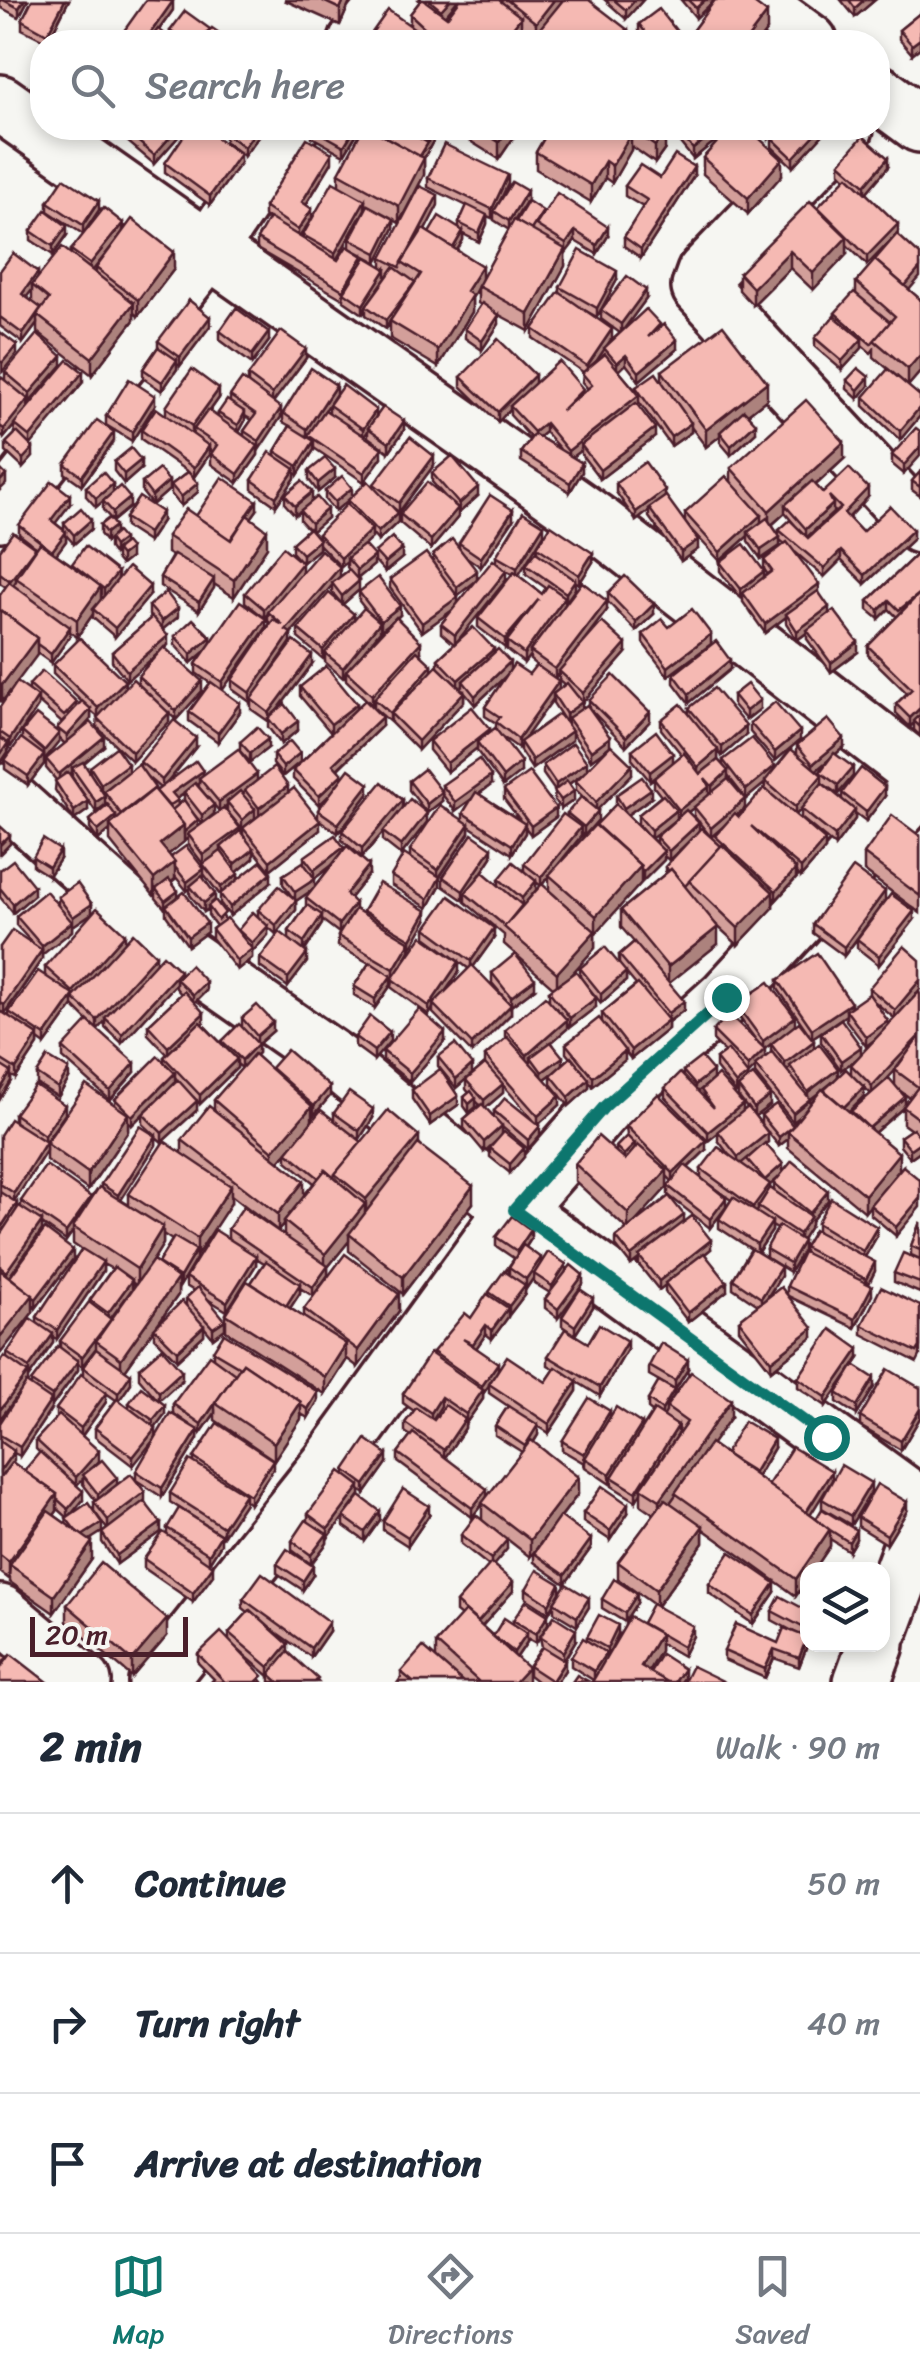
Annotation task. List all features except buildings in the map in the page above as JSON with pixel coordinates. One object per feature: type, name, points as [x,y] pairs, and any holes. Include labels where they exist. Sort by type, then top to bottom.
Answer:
[{"type":"street","points":[[366,30],[391,0]]},
{"type":"street","points":[[750,0],[792,30]]},
{"type":"street","points":[[890,102],[920,124]]},
{"type":"street","points":[[0,103],[30,124]]},
{"type":"street","points":[[53,140],[600,524],[920,774]]},
{"type":"street","points":[[0,513],[210,249],[282,140]]},
{"type":"street","points":[[832,140],[705,273],[700,286],[920,525]]},
{"type":"street","points":[[158,1682],[330,1464],[514,1210],[604,1107],[726,997],[920,787]]},
{"type":"street","points":[[0,792],[173,948],[341,1064],[514,1210],[920,1506]]},
{"type":"street","points":[[876,1661],[920,1524]]},
{"type":"street","points":[[0,1613],[83,1682]]},
{"type":"route","points":[[726,997],[604,1107],[514,1210],[826,1437]]}]
